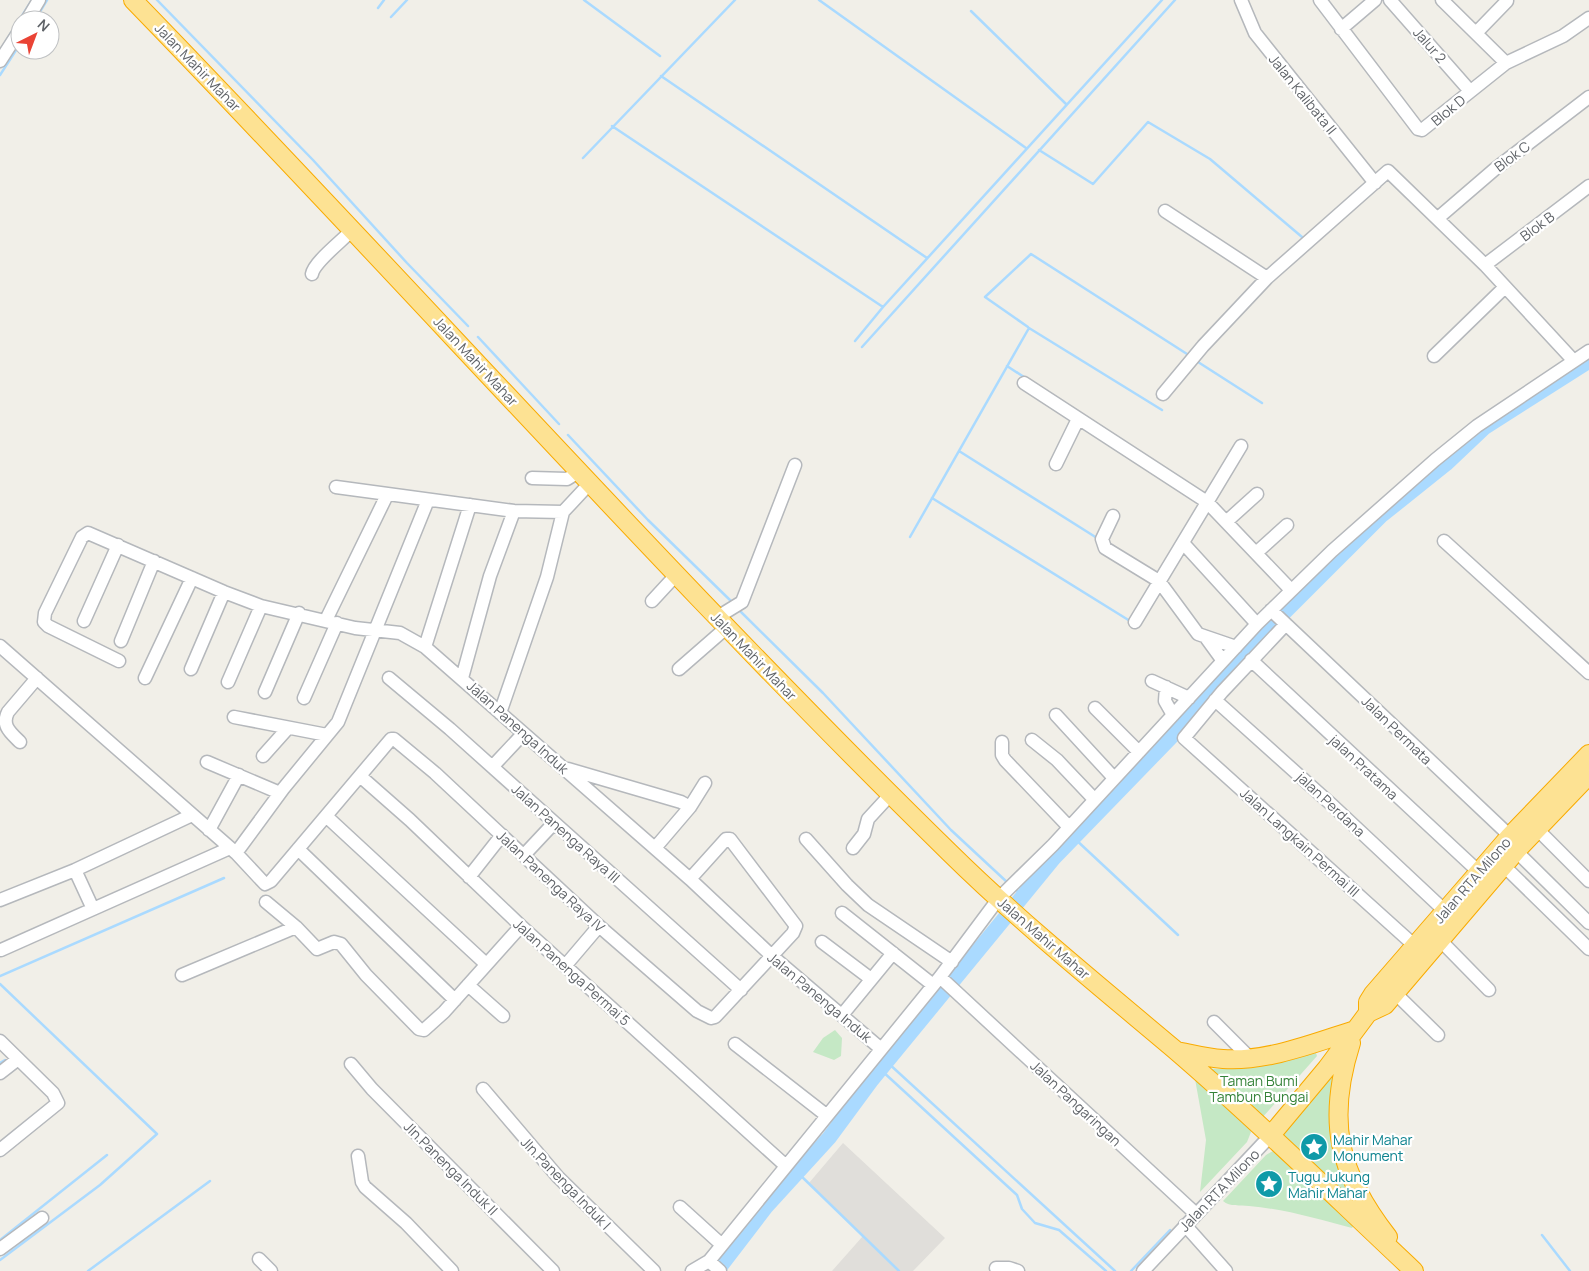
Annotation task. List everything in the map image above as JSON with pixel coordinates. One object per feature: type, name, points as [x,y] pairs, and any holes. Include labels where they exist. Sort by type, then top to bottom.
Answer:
[{"type":"highway","name":"Jalan Mahir Mahar","points":[[133,0],[300,172],[352,230],[721,623],[890,794],[1019,917],[1177,1051],[1415,1271]]},
{"type":"highway","name":"Jalan RTA Milono","points":[[1271,1136],[1328,1068],[1368,1013],[1382,1008],[1504,866],[1513,844],[1589,754]]},
{"type":"highway","name":"Jalan RTA Milono","points":[[1368,1013],[1370,998],[1479,872],[1513,844],[1537,829],[1589,776]]},
{"type":"highway","points":[[1177,1051],[1224,1059],[1250,1058],[1290,1049],[1355,1030]]},
{"type":"highway","points":[[1355,1030],[1346,1059],[1338,1098],[1337,1121],[1340,1143],[1348,1169],[1371,1212],[1415,1271]]},
{"type":"street","name":"Jalan Kalibata II","points":[[1241,0],[1255,33],[1375,182]]},
{"type":"street","name":"Blok D","points":[[1320,0],[1420,130],[1424,130],[1506,63],[1563,36],[1589,18]]},
{"type":"street","points":[[1341,29],[1375,0]]},
{"type":"street","name":"Jalur 2","points":[[1390,0],[1470,91]]},
{"type":"street","points":[[1445,1],[1506,63]]},
{"type":"street","points":[[1476,33],[1507,1]]},
{"type":"street","points":[[0,61],[10,46]]},
{"type":"street","name":"Blok C","points":[[1438,218],[1495,169],[1589,96]]},
{"type":"street","points":[[1163,394],[1202,346],[1267,278],[1375,182],[1390,172],[1485,265],[1573,360]]},
{"type":"street","name":"Blok B","points":[[1485,265],[1589,186]]},
{"type":"street","points":[[1165,211],[1267,278]]},
{"type":"street","points":[[312,274],[319,260],[330,254],[352,230]]},
{"type":"street","points":[[1434,356],[1505,287]]},
{"type":"street","points":[[1215,700],[1251,660],[1280,618],[1291,590],[1435,460],[1476,426],[1589,351]]},
{"type":"street","points":[[1024,383],[1207,502],[1291,590]]},
{"type":"street","points":[[1056,464],[1078,419]]},
{"type":"street","points":[[1135,622],[1241,446]]},
{"type":"street","points":[[679,669],[742,602],[795,465]]},
{"type":"street","points":[[532,478],[567,479],[585,476]]},
{"type":"street","points":[[500,713],[547,577],[563,512],[585,476]]},
{"type":"street","points":[[336,487],[514,511],[563,512]]},
{"type":"street","points":[[1226,522],[1257,494]]},
{"type":"street","points":[[304,698],[332,621],[387,495]]},
{"type":"street","points":[[0,950],[233,850],[340,719],[428,500]]},
{"type":"street","points":[[425,647],[470,505]]},
{"type":"street","points":[[462,678],[490,576],[514,511]]},
{"type":"street","points":[[1114,516],[1102,540],[1103,546],[1160,581],[1198,634],[1206,639],[1236,647]]},
{"type":"street","points":[[1256,553],[1287,525]]},
{"type":"street","name":"Jalan Panenga Induk","points":[[119,661],[48,626],[44,622],[45,613],[86,534],[91,533],[118,544],[224,592],[261,606],[376,630],[400,633],[425,647],[462,678],[523,734],[690,879],[772,956],[880,1048]]},
{"type":"street","points":[[1444,541],[1589,673]]},
{"type":"street","points":[[1183,543],[1257,624]]},
{"type":"street","points":[[84,621],[118,544]]},
{"type":"street","points":[[121,642],[154,561]]},
{"type":"street","points":[[652,601],[676,574]]},
{"type":"street","points":[[145,678],[192,578]]},
{"type":"street","points":[[191,669],[224,592]]},
{"type":"street","points":[[228,682],[261,606]]},
{"type":"street","points":[[264,692],[299,613]]},
{"type":"street","name":"Jalan Panenga Induk","points":[[714,1266],[722,1245],[880,1048],[939,981],[1001,900],[1257,624],[1280,618]]},
{"type":"street","name":"Jalan Permata","points":[[1280,618],[1513,844],[1589,922]]},
{"type":"street","points":[[1206,639],[1223,661]]},
{"type":"street","points":[[0,646],[233,850],[266,884],[271,881],[360,776]]},
{"type":"street","name":"jalan Pratama","points":[[1251,660],[1479,872]]},
{"type":"street","points":[[20,742],[7,729],[5,718],[37,678]]},
{"type":"street","name":"Jalan Panenga Raya III","points":[[389,678],[493,766],[741,990]]},
{"type":"street","points":[[1152,681],[1189,698]]},
{"type":"street","points":[[1166,687],[1165,701],[1173,715]]},
{"type":"street","name":"Jalan Langkain Permai III","points":[[1215,700],[1184,738],[1416,946]]},
{"type":"street","name":"jalan Perdana","points":[[1215,700],[1332,804],[1445,911]]},
{"type":"street","points":[[1094,708],[1138,752]]},
{"type":"street","points":[[1056,715],[1114,778]]},
{"type":"street","points":[[234,717],[328,735]]},
{"type":"street","points":[[262,756],[288,728]]},
{"type":"street","points":[[493,766],[523,734]]},
{"type":"street","name":"Jalan Panenga Raya IV","points":[[360,776],[391,739],[394,739],[524,855],[599,926],[697,1011],[711,1018],[715,1017],[741,990]]},
{"type":"street","points":[[1032,740],[1057,760],[1094,799]]},
{"type":"street","points":[[1002,742],[1002,755],[1005,760],[1069,827]]},
{"type":"street","points":[[206,762],[280,793]]},
{"type":"street","points":[[563,767],[681,802],[690,807]]},
{"type":"street","points":[[210,830],[239,775]]},
{"type":"street","name":"Jalan Panenga Permai 5","points":[[360,776],[521,926],[786,1166]]},
{"type":"street","points":[[655,848],[690,807],[705,783]]},
{"type":"street","points":[[853,848],[864,834],[868,819],[890,794]]},
{"type":"street","points":[[0,900],[75,870],[192,815]]},
{"type":"street","points":[[326,816],[486,964]]},
{"type":"street","points":[[524,855],[554,823]]},
{"type":"street","points":[[1537,829],[1589,881]]},
{"type":"street","points":[[470,877],[502,835]]},
{"type":"street","points":[[690,879],[726,839],[732,840],[796,926],[741,990]]},
{"type":"street","points":[[806,839],[857,895],[952,962]]},
{"type":"street","points":[[298,849],[455,1000]]},
{"type":"street","points":[[1504,866],[1589,949]]},
{"type":"street","points":[[75,870],[93,909]]},
{"type":"street","points":[[266,902],[318,949],[334,942],[341,944],[366,975],[422,1030],[429,1027],[455,1000],[521,926]]},
{"type":"street","name":"Jalan Pangaringan","points":[[842,913],[893,953],[956,992],[1196,1214]]},
{"type":"street","points":[[565,966],[599,926]]},
{"type":"street","points":[[182,974],[296,928]]},
{"type":"street","points":[[1440,940],[1489,990]]},
{"type":"street","points":[[822,942],[871,979]]},
{"type":"street","points":[[842,1015],[893,953]]},
{"type":"street","points":[[468,985],[503,1016]]},
{"type":"street","points":[[1395,993],[1438,1035]]},
{"type":"street","points":[[1214,1022],[1250,1058]]},
{"type":"street","points":[[0,1041],[53,1093],[58,1103],[0,1150]]},
{"type":"street","points":[[735,1044],[826,1115]]},
{"type":"street","points":[[0,1073],[18,1059]]},
{"type":"street","name":"Jln.Panenga Induk II","points":[[351,1064],[372,1089],[552,1271]]},
{"type":"street","name":"Jln.Panenga Induk I","points":[[483,1089],[558,1177],[654,1271]]},
{"type":"street","name":"Jalan RTA Milono","points":[[1147,1270],[1185,1225],[1271,1136]]},
{"type":"street","points":[[358,1156],[365,1187],[406,1224],[452,1271]]},
{"type":"street","points":[[680,1208],[722,1245]]},
{"type":"street","points":[[0,1249],[42,1218]]},
{"type":"street","points":[[1185,1225],[1226,1271]]},
{"type":"street","points":[[259,1259],[271,1271]]},
{"type":"street","points":[[692,1271],[714,1266]]},
{"type":"street","points":[[996,1268],[1009,1268],[1018,1271]]},
{"type":"shaded area","points":[[843,1143],[945,1238],[913,1271],[832,1271],[863,1236],[809,1183]]},
{"type":"green space","points":[[835,1030],[842,1038],[841,1056],[834,1060],[813,1052],[823,1038]]},
{"type":"green space","name":"Taman Bumi Tambun Bungai","points":[[1316,1053],[1317,1056],[1261,1119],[1199,1067],[1214,1069],[1243,1068]]},
{"type":"green space","points":[[1335,1071],[1361,1208],[1278,1137]]},
{"type":"green space","points":[[1195,1079],[1249,1125],[1251,1132],[1247,1142],[1200,1192],[1206,1140]]},
{"type":"green space","points":[[1273,1151],[1279,1151],[1354,1225],[1352,1228],[1288,1212],[1262,1207],[1232,1205],[1223,1201],[1266,1155]]},
{"type":"waterway","points":[[6,41],[32,0]]},
{"type":"waterway","points":[[41,10],[47,0]]},
{"type":"waterway","points":[[157,0],[313,160],[407,263],[468,326]]},
{"type":"waterway","points":[[378,8],[384,0]]},
{"type":"waterway","points":[[391,17],[407,0]]},
{"type":"waterway","points":[[584,0],[660,56]]},
{"type":"waterway","points":[[583,158],[735,0]]},
{"type":"waterway","points":[[819,0],[1026,148]]},
{"type":"waterway","points":[[855,341],[883,307],[1162,0]]},
{"type":"waterway","points":[[862,347],[1175,0]]},
{"type":"waterway","points":[[971,11],[1066,104]]},
{"type":"waterway","points":[[0,75],[10,60]]},
{"type":"waterway","points":[[661,76],[927,258]]},
{"type":"waterway","points":[[1039,150],[1093,184],[1148,122],[1210,159],[1302,237]]},
{"type":"waterway","points":[[612,126],[883,307]]},
{"type":"waterway","points":[[1028,327],[985,297],[1031,254],[1187,354]]},
{"type":"waterway","points":[[910,537],[1029,328],[1162,410]]},
{"type":"waterway","points":[[478,337],[559,424]]},
{"type":"waterway","points":[[717,1271],[766,1207],[829,1138],[871,1081],[1054,858],[1182,726],[1239,658],[1381,516],[1446,464],[1484,428],[1589,361]]},
{"type":"waterway","points":[[1198,362],[1262,403]]},
{"type":"waterway","points":[[1007,366],[1027,379]]},
{"type":"waterway","points":[[568,435],[648,520],[733,603]]},
{"type":"waterway","points":[[959,451],[1097,538]]},
{"type":"waterway","points":[[932,498],[1130,621]]},
{"type":"waterway","points":[[738,609],[823,693],[951,830],[1008,883]]},
{"type":"waterway","points":[[1255,630],[1261,637]]},
{"type":"waterway","points":[[1074,838],[1178,935]]},
{"type":"waterway","points":[[0,976],[224,878]]},
{"type":"waterway","points":[[1014,888],[1022,895]]},
{"type":"waterway","points":[[949,980],[997,921]]},
{"type":"waterway","points":[[0,984],[157,1134],[100,1185],[0,1260]]},
{"type":"waterway","points":[[724,1265],[768,1199],[855,1099],[944,986]]},
{"type":"waterway","points":[[0,1063],[5,1060]]},
{"type":"waterway","points":[[887,1062],[1115,1271]]},
{"type":"waterway","points":[[881,1070],[1017,1195],[1022,1209],[1035,1223],[1059,1230],[1106,1271]]},
{"type":"waterway","points":[[0,1240],[107,1155]]},
{"type":"waterway","points":[[798,1173],[899,1271]]},
{"type":"waterway","points":[[88,1271],[210,1181]]},
{"type":"waterway","points":[[1131,1271],[1170,1230]]},
{"type":"waterway","points":[[1542,1235],[1570,1271]]},
{"type":"place","name":"Mahir Mahar Monument","points":[[1314,1147]]},
{"type":"place","name":"Tugu Jukung Mahir Mahar","points":[[1269,1184]]}]
